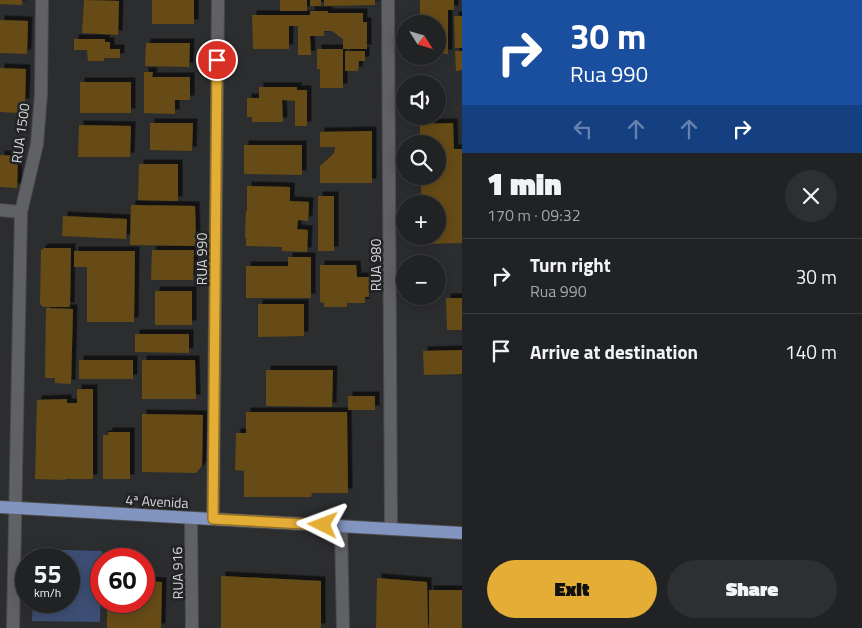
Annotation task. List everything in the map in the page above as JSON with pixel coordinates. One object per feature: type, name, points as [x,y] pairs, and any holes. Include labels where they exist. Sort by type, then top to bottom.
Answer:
[{"type":"main road","name":"4ª Avenida","points":[[0,507],[462,533]]},
{"type":"street","name":"RUA 1500","points":[[13,628],[20,212],[36,144],[40,94],[42,0]]},
{"type":"street","name":"RUA 990","points":[[213,519],[218,0]]},
{"type":"street","name":"RUA 980","points":[[388,0],[391,529]]},
{"type":"street","points":[[0,210],[20,212]]},
{"type":"street","name":"RUA 916","points":[[191,518],[192,628]]},
{"type":"street","points":[[341,526],[342,628]]},
{"type":"shaded area","points":[[80,550],[90,551],[90,613],[100,613],[100,622],[32,621],[32,613],[80,613]]},
{"type":"building","points":[[0,0],[22,0],[22,5],[0,4]]},
{"type":"building","points":[[84,0],[119,1],[118,35],[82,33]]},
{"type":"building","points":[[152,0],[194,0],[194,24],[152,24]]},
{"type":"building","points":[[280,0],[307,0],[307,11],[280,11]]},
{"type":"building","points":[[310,0],[321,0],[321,6],[310,6]]},
{"type":"building","points":[[324,0],[375,0],[375,5],[324,6]]},
{"type":"building","points":[[420,0],[454,0],[454,10],[448,10],[448,54],[446,54],[446,15],[420,15]]},
{"type":"building","points":[[310,11],[363,13],[363,22],[367,22],[367,49],[343,49],[343,39],[332,31],[324,31],[324,36],[310,36],[311,55],[298,55],[298,26],[289,26],[289,49],[253,49],[252,15],[310,15]]},
{"type":"building","points":[[454,16],[462,16],[462,48],[455,48]]},
{"type":"building","points":[[0,20],[28,21],[27,54],[0,53]]},
{"type":"building","points":[[74,39],[105,39],[105,42],[110,42],[110,49],[120,49],[120,58],[88,61],[87,50],[74,50]]},
{"type":"building","points":[[146,43],[190,43],[189,67],[145,66]]},
{"type":"building","points":[[317,49],[343,49],[343,88],[320,88],[320,69],[317,69]]},
{"type":"building","points":[[345,51],[365,51],[365,61],[359,61],[358,71],[345,71]]},
{"type":"building","points":[[455,51],[462,51],[462,70],[456,71]]},
{"type":"building","points":[[0,68],[26,69],[25,103],[18,103],[17,113],[0,112]]},
{"type":"building","points":[[144,72],[153,72],[152,77],[190,77],[190,100],[175,100],[175,114],[144,113]]},
{"type":"building","points":[[80,82],[131,82],[131,113],[80,113]]},
{"type":"building","points":[[259,87],[297,87],[297,90],[307,90],[307,126],[295,126],[295,101],[282,100],[283,122],[252,122],[252,117],[247,117],[247,98],[259,98]]},
{"type":"building","points":[[150,123],[193,123],[192,151],[150,150]]},
{"type":"building","points":[[446,123],[453,123],[454,149],[462,149],[462,243],[446,243],[446,195],[421,195],[421,185],[446,185],[446,135],[420,135],[420,125],[446,125]]},
{"type":"building","points":[[79,125],[131,126],[130,157],[78,157]]},
{"type":"building","points":[[372,131],[372,183],[320,183],[320,166],[334,153],[335,147],[320,147],[320,132]]},
{"type":"building","points":[[244,145],[302,145],[302,175],[244,174]]},
{"type":"building","points":[[0,155],[18,156],[17,188],[0,187]]},
{"type":"building","points":[[139,164],[178,164],[178,201],[138,200]]},
{"type":"building","points":[[247,186],[290,187],[290,201],[309,202],[308,221],[298,220],[297,229],[308,230],[307,252],[282,251],[282,247],[246,246]]},
{"type":"building","points":[[318,196],[334,196],[334,251],[318,251]]},
{"type":"building","points":[[131,205],[195,206],[195,246],[130,245]]},
{"type":"building","points":[[63,216],[127,219],[126,239],[62,236]]},
{"type":"building","points":[[44,248],[71,248],[70,307],[43,307],[40,304],[41,250]]},
{"type":"building","points":[[152,250],[194,250],[193,280],[151,280]]},
{"type":"building","points":[[74,251],[135,251],[134,322],[87,322],[87,267],[74,267]]},
{"type":"building","points":[[288,257],[311,257],[311,298],[246,298],[246,266],[288,266]]},
{"type":"building","points":[[320,265],[356,265],[357,277],[369,277],[369,297],[365,297],[365,303],[347,303],[347,307],[324,307],[324,303],[320,302]]},
{"type":"building","points":[[155,291],[192,291],[192,325],[155,325]]},
{"type":"building","points":[[446,298],[462,298],[462,330],[447,330]]},
{"type":"building","points":[[258,304],[304,304],[304,336],[258,337]]},
{"type":"building","points":[[46,308],[73,309],[71,384],[55,383],[55,378],[45,378]]},
{"type":"building","points":[[135,334],[189,334],[189,353],[135,352]]},
{"type":"building","points":[[462,350],[462,374],[424,375],[423,351]]},
{"type":"building","points":[[79,360],[133,360],[133,379],[79,379]]},
{"type":"building","points":[[142,360],[195,360],[196,399],[142,399]]},
{"type":"building","points":[[266,370],[333,370],[332,407],[266,406]]},
{"type":"building","points":[[77,389],[93,389],[93,479],[35,479],[37,400],[67,399],[67,403],[77,403]]},
{"type":"building","points":[[348,396],[375,396],[375,410],[348,410]]},
{"type":"building","points":[[246,412],[347,412],[348,493],[312,493],[311,497],[244,497],[244,471],[235,470],[236,433],[246,433]]},
{"type":"building","points":[[142,414],[203,415],[202,466],[196,473],[142,472]]},
{"type":"building","points":[[108,432],[130,432],[130,479],[103,479],[103,435],[108,435]]},
{"type":"building","points":[[221,576],[321,581],[321,628],[221,628]]},
{"type":"building","points":[[377,578],[427,582],[428,628],[376,628]]},
{"type":"building","points":[[155,582],[162,582],[161,628],[107,628],[107,613],[155,613]]},
{"type":"building","points":[[429,590],[462,590],[462,628],[429,628]]},
{"type":"route","points":[[217,60],[213,519],[323,525]]}]
